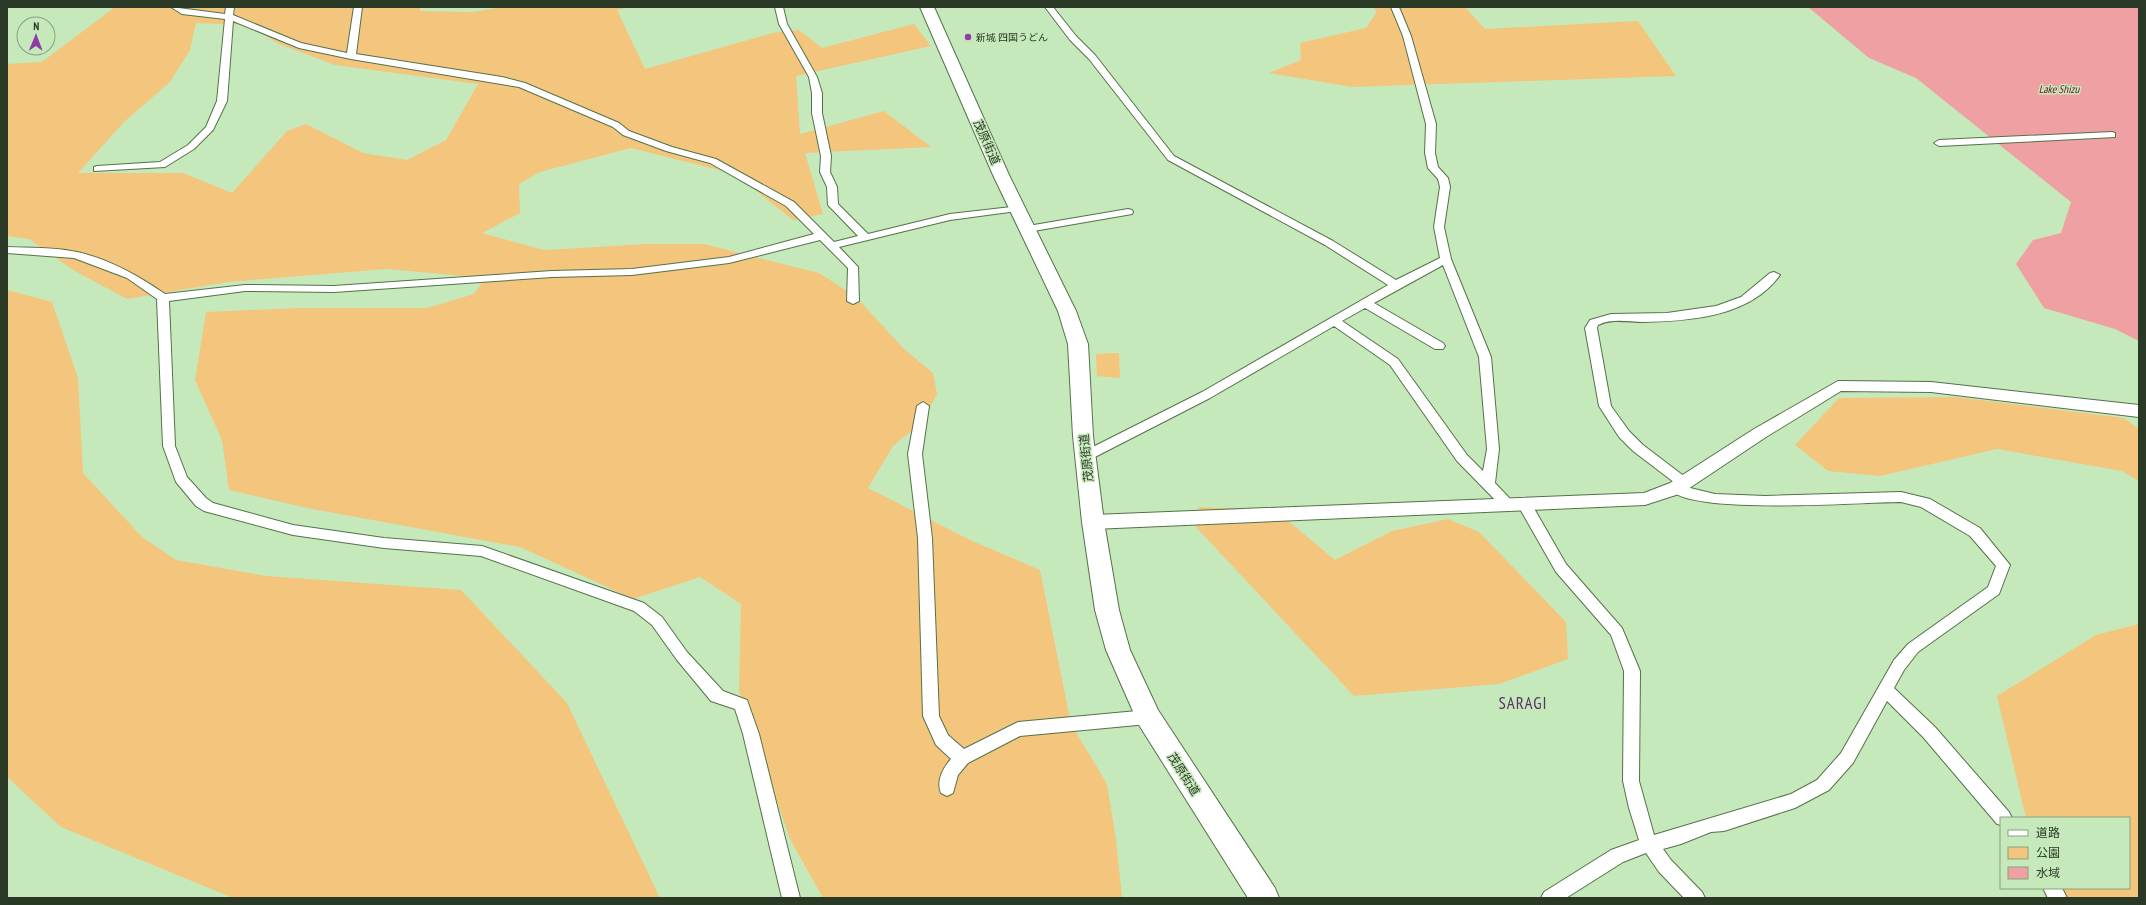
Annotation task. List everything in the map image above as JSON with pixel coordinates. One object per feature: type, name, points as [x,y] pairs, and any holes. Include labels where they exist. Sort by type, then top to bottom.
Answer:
[{"type":"main road","name":"茂原街道","points":[[927,7],[1017,208],[1067,311],[1078,344],[1086,456],[1093,522],[1107,610],[1118,650],[1148,717],[1265,898]]},
{"type":"street","points":[[175,7],[182,12],[230,17],[299,45],[351,56],[502,80],[522,85],[616,125],[626,133],[669,149],[712,161],[790,204],[853,267],[853,301]]},
{"type":"street","points":[[97,169],[162,165],[191,147],[210,128],[222,101],[230,7]]},
{"type":"street","points":[[351,56],[358,7]]},
{"type":"street","points":[[779,7],[784,24],[813,77],[817,93],[817,113],[826,156],[825,172],[832,187],[833,204],[865,237]]},
{"type":"street","points":[[1049,7],[1073,38],[1092,57],[1171,158],[1329,243],[1396,285]]},
{"type":"street","points":[[1395,7],[1407,36],[1431,124],[1430,153],[1433,168],[1443,178],[1445,187],[1439,227],[1446,259],[1485,357],[1493,449],[1488,483]]},
{"type":"street","points":[[1939,143],[2112,135]]},
{"type":"street","points":[[831,246],[950,217],[1017,208]]},
{"type":"street","points":[[1028,229],[1128,212]]},
{"type":"street","points":[[7,250],[56,252],[76,255],[131,276],[163,298],[245,288],[334,289],[552,274],[632,272],[729,260],[821,236]]},
{"type":"street","points":[[1086,456],[1206,395],[1396,285],[1446,259]]},
{"type":"street","points":[[1550,898],[1617,856],[1649,844],[1681,836],[1711,824],[1724,823],[1795,800],[1823,785],[1847,758],[1899,665],[1913,648],[1994,590],[2003,565],[1975,532],[1925,503],[1901,498],[1858,497],[1820,500],[1765,501],[1715,499],[1687,494],[1624,434],[1605,406],[1592,328],[1594,322],[1610,317],[1680,315],[1715,310],[1742,302],[1774,275]]},
{"type":"street","points":[[163,298],[169,446],[181,479],[201,502],[209,507],[293,530],[384,543],[482,551],[512,560],[639,607],[657,622],[682,656],[717,696],[741,705],[751,734],[791,898]]},
{"type":"street","points":[[1366,303],[1439,346]]},
{"type":"street","points":[[1334,321],[1394,362],[1462,458],[1488,483],[1515,503],[1561,568],[1617,632],[1632,671],[1631,780],[1637,808],[1649,844],[1665,866],[1696,898]]},
{"type":"street","points":[[1093,522],[1515,503],[1645,499],[1680,486],[1838,386],[1931,387],[2139,411]]},
{"type":"street","points":[[923,406],[915,454],[925,538],[931,716],[942,740],[962,758]]},
{"type":"street","points":[[1885,689],[1929,732],[2002,817]]},
{"type":"street","points":[[947,788],[950,772],[962,758],[1018,729],[1148,717]]},
{"type":"street","points":[[2053,889],[2058,898]]},
{"type":"green space","points":[[115,7],[420,7],[420,11],[473,12],[503,7],[629,7],[617,10],[645,69],[773,33],[799,30],[822,48],[914,24],[931,46],[796,76],[800,134],[884,111],[931,147],[805,153],[823,214],[793,220],[735,174],[631,148],[540,172],[519,184],[520,213],[482,233],[544,250],[647,244],[704,244],[819,273],[855,296],[905,350],[933,373],[937,394],[922,422],[893,446],[868,488],[970,540],[1040,570],[1071,724],[1107,784],[1116,839],[1122,898],[823,898],[790,839],[739,691],[741,604],[700,577],[633,599],[520,547],[307,508],[229,490],[222,440],[195,380],[206,312],[300,308],[427,308],[474,294],[485,278],[387,269],[228,282],[127,299],[73,270],[29,239],[7,236],[7,64],[42,62],[50,56],[56,56],[56,51]],"holes":[[[196,23],[248,25],[279,44],[335,65],[478,84],[446,140],[407,160],[363,153],[306,124],[287,131],[232,193],[183,173],[78,173],[124,122],[170,82],[190,50]]]},
{"type":"green space","points":[[1375,7],[1465,7],[1485,29],[1638,21],[1676,76],[1352,87],[1269,73],[1301,60],[1300,43],[1366,28],[1376,13]]},
{"type":"green space","points":[[7,290],[52,302],[78,378],[83,473],[142,537],[176,560],[266,576],[461,590],[567,703],[660,898],[233,898],[61,827],[7,777]]},
{"type":"green space","points":[[1119,353],[1120,378],[1097,376],[1096,354]]},
{"type":"green space","points":[[1956,397],[2124,418],[2139,429],[2139,481],[2122,471],[1997,449],[1880,476],[1828,471],[1795,445],[1839,398]]},
{"type":"green space","points":[[1199,507],[1275,510],[1335,560],[1392,531],[1448,519],[1479,532],[1566,622],[1568,659],[1499,684],[1354,696],[1194,525]]},
{"type":"green space","points":[[2139,624],[2139,898],[2045,898],[2043,889],[2130,889],[2130,817],[2026,817],[1997,696],[2096,635]]},
{"type":"water","name":"Lake Shizu","points":[[1808,7],[2139,7],[2139,341],[2115,329],[2044,308],[2016,264],[2033,240],[2061,233],[2071,202],[1916,78],[1869,58]]},
{"type":"place","name":"新城 四国うどん","points":[[968,37]]},
{"type":"district","name":"SARAGI","points":[[1523,703]]}]
